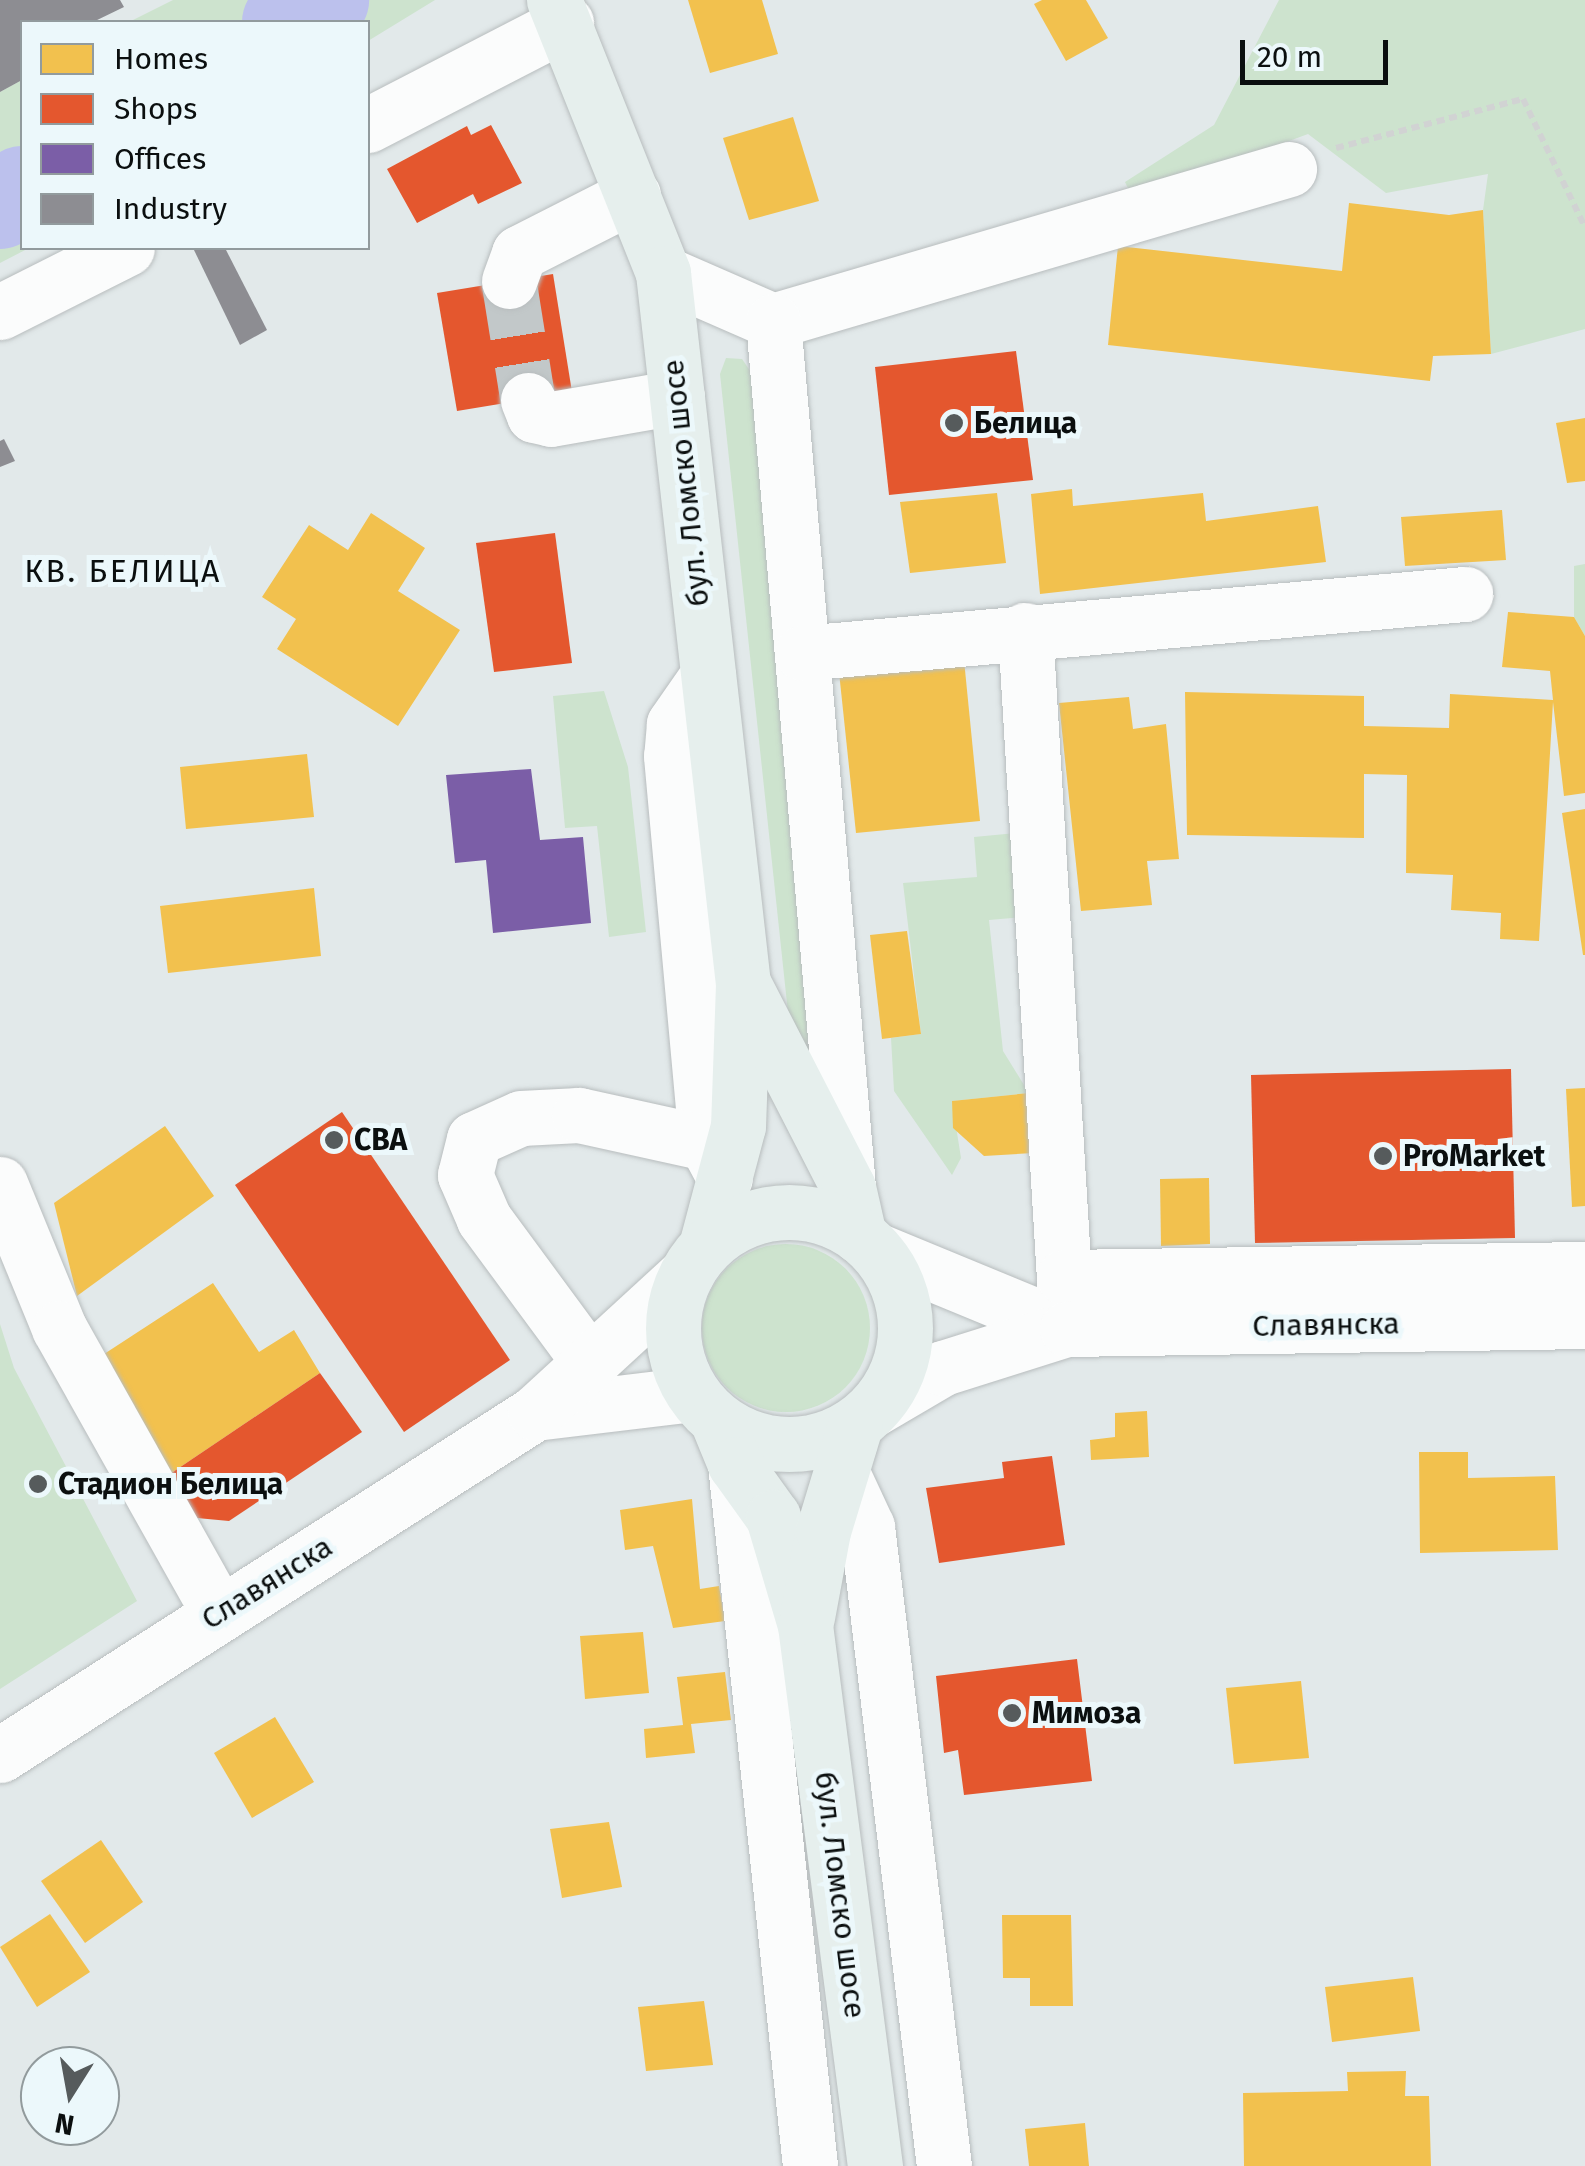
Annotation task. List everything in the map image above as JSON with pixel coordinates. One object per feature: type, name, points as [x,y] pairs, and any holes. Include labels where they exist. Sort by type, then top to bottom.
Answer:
[{"type":"main road","name":"бул. Ломско шосе","points":[[560,12],[662,273],[743,984],[738,1126],[716,1161],[696,1260]]},
{"type":"main road","name":"бул. Ломско шосе","points":[[743,984],[862,1225]]},
{"type":"main road","points":[[778,1212],[862,1225],[899,1292],[905,1333],[896,1373],[856,1436],[790,1444],[715,1426],[672,1338],[696,1260],[756,1216],[778,1212]]},
{"type":"main road","name":"бул. Ломско шосе","points":[[715,1426],[773,1517],[805,1624],[875,2166]]},
{"type":"main road","name":"бул. Ломско шосе","points":[[805,1624],[856,1436]]},
{"type":"street","points":[[370,123],[560,12]]},
{"type":"street","points":[[662,273],[773,321],[1290,169]]},
{"type":"street","points":[[508,281],[520,253],[632,195]]},
{"type":"street","points":[[0,312],[123,250]]},
{"type":"street","points":[[773,321],[802,653],[862,1225]]},
{"type":"street","points":[[528,400],[534,415],[551,419],[677,397]]},
{"type":"street","points":[[802,653],[1025,630],[1464,594]]},
{"type":"street","points":[[1025,630],[1066,1304],[1585,1269]]},
{"type":"street","points":[[590,1363],[484,1220],[465,1175],[474,1139],[522,1118],[579,1115],[716,1161],[671,756],[674,724],[708,675]]},
{"type":"street","points":[[0,1184],[59,1328],[218,1613]]},
{"type":"street","name":"Славянска","points":[[862,1225],[1066,1304],[1585,1321]]},
{"type":"street","name":"Славянска","points":[[0,1755],[536,1413],[696,1260]]},
{"type":"street","name":"Славянска","points":[[856,1436],[943,1368],[1066,1304]]},
{"type":"street","name":"Славянска","points":[[536,1413],[715,1426]]},
{"type":"street","points":[[715,1426],[810,2166]]},
{"type":"street","points":[[856,1436],[944,2166]]},
{"type":"path","points":[[1290,169],[1350,142],[1523,99],[1585,227]]},
{"type":"green space","points":[[173,0],[435,0],[370,40],[370,20],[133,20]]},
{"type":"green space","points":[[1279,0],[1585,0],[1585,329],[1491,354],[1483,210],[1488,174],[1386,193],[1308,134],[1133,199],[1125,182],[1214,125]]},
{"type":"green space","points":[[20,81],[20,250],[25,250],[0,263],[0,92]]},
{"type":"green space","points":[[726,358],[742,359],[753,375],[812,1065],[789,1022],[720,374]]},
{"type":"green space","points":[[1585,564],[1585,636],[1574,617],[1574,566]]},
{"type":"green space","points":[[604,691],[628,767],[646,932],[609,937],[597,826],[565,828],[553,696]]},
{"type":"green space","points":[[1016,833],[1023,917],[989,920],[1003,1051],[1029,1093],[952,1101],[961,1158],[952,1175],[894,1091],[891,1038],[921,1034],[903,883],[977,877],[974,837]]},
{"type":"green space","points":[[786,1244],[818,1250],[845,1269],[864,1296],[870,1328],[864,1360],[845,1387],[818,1406],[786,1412],[754,1406],[727,1387],[708,1360],[702,1328],[708,1296],[727,1269],[754,1250]]},
{"type":"green space","name":"Стадион Белица","points":[[0,1324],[14,1368],[137,1601],[0,1689]]},
{"type":"building: Homes","points":[[688,0],[762,0],[778,54],[710,73]]},
{"type":"building: Homes","points":[[1042,0],[1086,0],[1108,38],[1066,61],[1034,4]]},
{"type":"building: Homes","points":[[793,117],[819,201],[749,220],[723,138]]},
{"type":"building: Homes","points":[[1349,203],[1449,215],[1483,210],[1491,354],[1433,356],[1430,381],[1108,345],[1118,246],[1342,271]]},
{"type":"building: Homes","points":[[1585,418],[1585,481],[1567,483],[1556,423]]},
{"type":"building: Homes","points":[[1072,489],[1073,506],[1203,493],[1206,521],[1318,506],[1326,562],[1040,594],[1031,494]]},
{"type":"building: Homes","points":[[997,493],[1006,563],[910,573],[900,502]]},
{"type":"building: Homes","points":[[1502,510],[1506,560],[1405,566],[1401,517]]},
{"type":"building: Homes","points":[[371,513],[425,548],[398,591],[460,630],[398,726],[277,649],[296,619],[262,597],[309,525],[348,550]]},
{"type":"building: Homes","points":[[1508,612],[1574,617],[1585,636],[1585,793],[1564,796],[1553,702],[1539,941],[1500,939],[1501,913],[1451,910],[1453,875],[1406,873],[1407,775],[1364,774],[1364,838],[1187,835],[1185,692],[1364,696],[1364,726],[1449,728],[1450,694],[1553,700],[1550,671],[1502,667]]},
{"type":"building: Homes","points":[[964,660],[980,821],[856,833],[839,672]]},
{"type":"building: Homes","points":[[1129,697],[1133,729],[1166,724],[1179,859],[1147,861],[1152,905],[1081,911],[1059,703]]},
{"type":"building: Homes","points":[[307,754],[314,817],[186,829],[180,767]]},
{"type":"building: Homes","points":[[1585,809],[1585,955],[1583,955],[1562,813]]},
{"type":"building: Homes","points":[[314,888],[321,956],[168,973],[160,906]]},
{"type":"building: Homes","points":[[907,931],[921,1034],[882,1039],[870,935]]},
{"type":"building: Homes","points":[[1585,1088],[1585,1206],[1572,1207],[1566,1089]]},
{"type":"building: Homes","points":[[1029,1093],[1033,1153],[984,1156],[953,1128],[952,1101]]},
{"type":"building: Homes","points":[[165,1126],[214,1196],[77,1296],[54,1203]]},
{"type":"building: Homes","points":[[1209,1178],[1210,1244],[1161,1246],[1160,1179]]},
{"type":"building: Homes","points":[[213,1283],[259,1352],[294,1330],[320,1373],[167,1476],[98,1358]]},
{"type":"building: Homes","points":[[1147,1411],[1149,1457],[1091,1460],[1090,1440],[1115,1437],[1115,1413]]},
{"type":"building: Homes","points":[[1419,1452],[1468,1452],[1468,1478],[1555,1476],[1558,1550],[1420,1553]]},
{"type":"building: Homes","points":[[692,1499],[700,1589],[719,1586],[725,1621],[673,1628],[653,1546],[625,1550],[620,1510]]},
{"type":"building: Homes","points":[[643,1632],[649,1693],[585,1699],[580,1636]]},
{"type":"building: Homes","points":[[725,1672],[731,1720],[691,1724],[695,1753],[646,1758],[644,1729],[683,1725],[677,1677]]},
{"type":"building: Homes","points":[[1301,1681],[1309,1758],[1234,1764],[1226,1688]]},
{"type":"building: Homes","points":[[275,1717],[314,1782],[252,1818],[214,1753]]},
{"type":"building: Homes","points":[[609,1822],[622,1887],[562,1898],[550,1829]]},
{"type":"building: Homes","points":[[101,1840],[143,1902],[85,1943],[41,1881]]},
{"type":"building: Homes","points":[[50,1914],[90,1972],[37,2007],[0,1947]]},
{"type":"building: Homes","points":[[1002,1915],[1071,1915],[1073,2006],[1030,2006],[1030,1978],[1003,1978]]},
{"type":"building: Homes","points":[[1413,1977],[1420,2031],[1332,2042],[1325,1987]]},
{"type":"building: Homes","points":[[704,2001],[713,2065],[646,2071],[638,2007]]},
{"type":"building: Homes","points":[[1406,2071],[1405,2096],[1429,2096],[1431,2166],[1244,2166],[1243,2093],[1348,2091],[1347,2072]]},
{"type":"building: Homes","points":[[1085,2123],[1089,2166],[1029,2166],[1025,2129]]},
{"type":"building: Shops","points":[[491,125],[522,183],[478,204],[473,194],[417,223],[387,169],[467,126],[471,135]]},
{"type":"building: Shops","points":[[553,274],[572,392],[457,411],[437,293]]},
{"type":"building: Shops","name":"Белица","points":[[1016,351],[1033,480],[889,495],[875,367]]},
{"type":"building: Shops","points":[[555,533],[572,663],[494,672],[476,543]]},
{"type":"building: Shops","name":"ProMarket","points":[[1511,1069],[1515,1238],[1255,1243],[1251,1075]]},
{"type":"building: Shops","points":[[342,1112],[510,1360],[404,1432],[235,1185]]},
{"type":"building: Shops","points":[[320,1373],[362,1432],[229,1521],[197,1518],[167,1476]]},
{"type":"building: Shops","points":[[1052,1456],[1065,1545],[939,1563],[926,1488],[1004,1478],[1002,1462]]},
{"type":"building: Shops","name":"Мимоза","points":[[1077,1659],[1092,1781],[964,1795],[958,1750],[944,1753],[936,1676]]},
{"type":"building: Offices","points":[[531,769],[540,840],[583,837],[591,923],[493,933],[486,860],[455,863],[446,775]]},
{"type":"building: Industry","points":[[0,0],[120,0],[124,7],[97,20],[20,20],[20,81],[0,92]]},
{"type":"building: Industry","points":[[194,250],[226,250],[267,330],[240,345]]},
{"type":"building: Industry","points":[[4,439],[15,461],[0,467],[0,441]]},
{"type":"waterway","points":[[290,20],[325,0]]},
{"type":"waterway","points":[[0,205],[20,191]]},
{"type":"tunnel","points":[[509,281],[528,400]]},
{"type":"place","name":"Белица","points":[[954,423]]},
{"type":"place","name":"CBA","points":[[334,1140]]},
{"type":"place","name":"ProMarket","points":[[1383,1156]]},
{"type":"place","name":"Стадион Белица","points":[[38,1484]]},
{"type":"place","name":"Мимоза","points":[[1012,1713]]},
{"type":"district","name":"КВ. БЕЛИЦА","points":[[123,571]]}]
